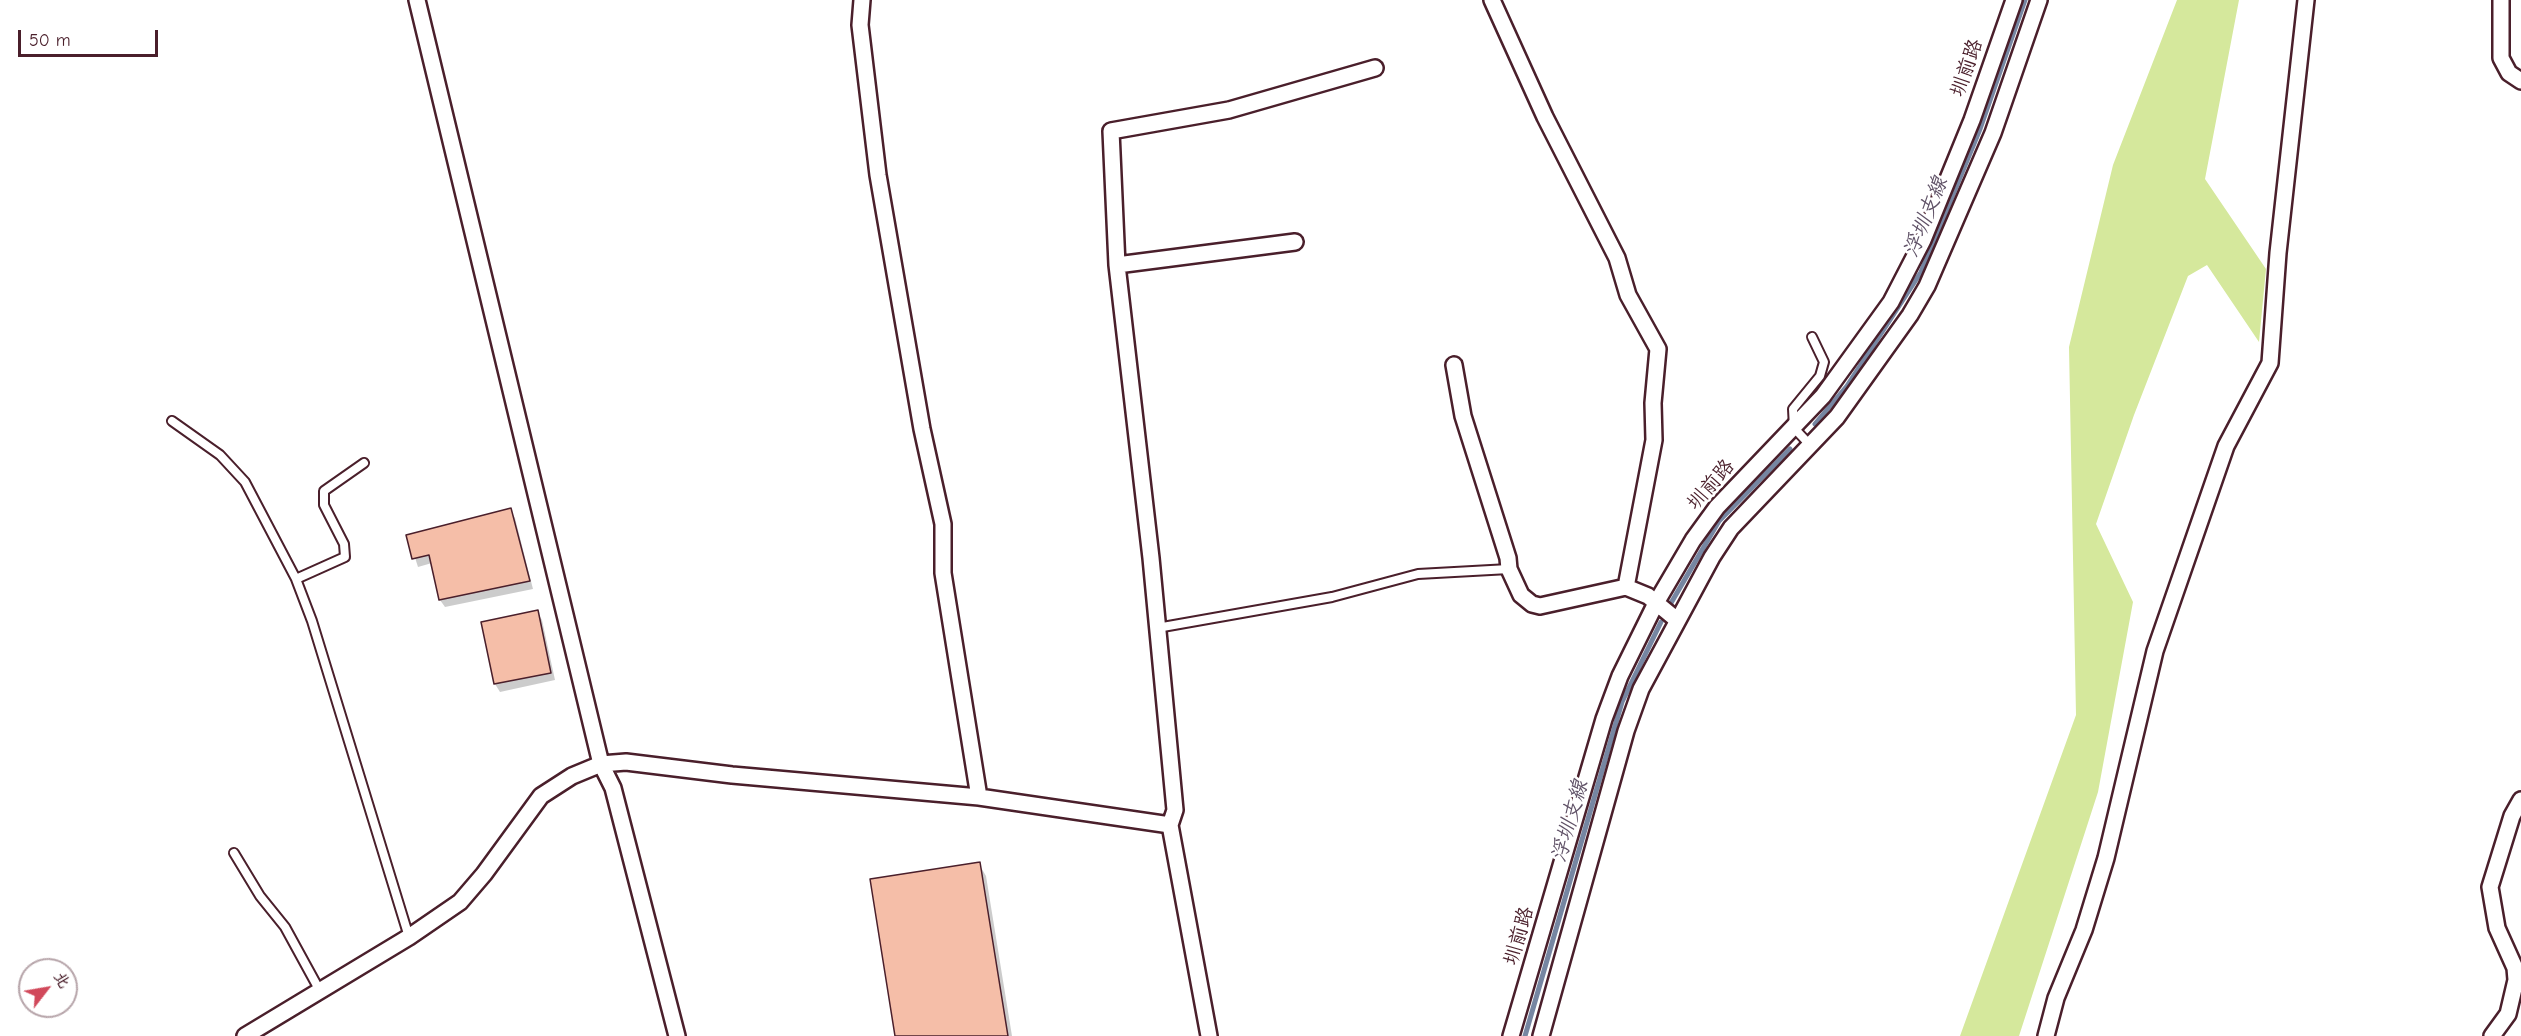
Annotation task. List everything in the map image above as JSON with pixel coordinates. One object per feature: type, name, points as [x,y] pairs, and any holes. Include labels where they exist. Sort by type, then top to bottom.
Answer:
[{"type":"street","points":[[417,0],[601,765],[613,788],[677,1036]]},
{"type":"street","points":[[862,0],[860,25],[878,175],[920,417],[943,525],[943,573],[979,797]]},
{"type":"street","points":[[1492,0],[1545,117],[1617,258],[1628,295],[1658,349],[1653,403],[1654,440],[1626,587]]},
{"type":"street","name":"圳前路","points":[[1511,1036],[1604,719],[1620,676],[1656,603],[1693,540],[1717,507],[1794,428],[1849,360],[1891,302],[1909,271],[1972,120],[2014,0]]},
{"type":"street","points":[[1540,1036],[1626,731],[1641,689],[1712,557],[1731,528],[1811,446],[1857,390],[1927,286],[1993,133],[2039,0]]},
{"type":"street","points":[[2046,1036],[2106,858],[2158,641],[2226,446],[2270,363],[2278,253],[2306,0]]},
{"type":"street","points":[[2501,0],[2501,58],[2509,73],[2521,81]]},
{"type":"street","points":[[1209,1036],[1170,825],[1175,810],[1151,558],[1117,265],[1112,131],[1229,110],[1375,68]]},
{"type":"street","points":[[1117,265],[1295,242]]},
{"type":"street","points":[[1454,365],[1463,416],[1508,558],[1509,569],[1521,595],[1532,604],[1539,606],[1626,587],[1638,591],[1677,620]]},
{"type":"street","points":[[245,1036],[410,937],[466,895],[541,796],[572,776],[601,765],[626,762],[732,776],[979,797],[1170,825]]},
{"type":"street","points":[[2492,1036],[2508,1014],[2516,980],[2515,968],[2497,928],[2490,887],[2512,816],[2521,800]]},
{"type":"lane","points":[[1811,446],[1794,428],[1793,409],[1820,376],[1824,362],[1812,337]]},
{"type":"lane","points":[[172,421],[220,455],[245,482],[296,579],[312,621],[410,937]]},
{"type":"lane","points":[[296,579],[345,557],[344,544],[324,505],[324,492],[364,463]]},
{"type":"lane","points":[[1156,629],[1332,597],[1418,574],[1509,569]]},
{"type":"lane","points":[[234,853],[260,896],[285,927],[320,991]]},
{"type":"green space","points":[[2177,0],[2239,0],[2205,179],[2266,269],[2259,342],[2207,265],[2188,276],[2134,415],[2096,524],[2133,602],[2098,792],[2019,1036],[1960,1036],[2076,715],[2069,347],[2113,165]]},
{"type":"building","points":[[511,508],[530,581],[439,600],[429,555],[412,559],[406,535]]},
{"type":"building","points":[[538,610],[551,673],[494,684],[481,622]]},
{"type":"building","points":[[980,862],[1008,1036],[895,1036],[870,879]]},
{"type":"waterway","name":"浮圳支線","points":[[1815,424],[1847,386],[1921,272],[1980,129],[2025,0]]},
{"type":"waterway","name":"浮圳支線","points":[[1671,603],[1719,521],[1790,449]]},
{"type":"waterway","name":"浮圳支線","points":[[1525,1036],[1622,702],[1661,622]]}]
